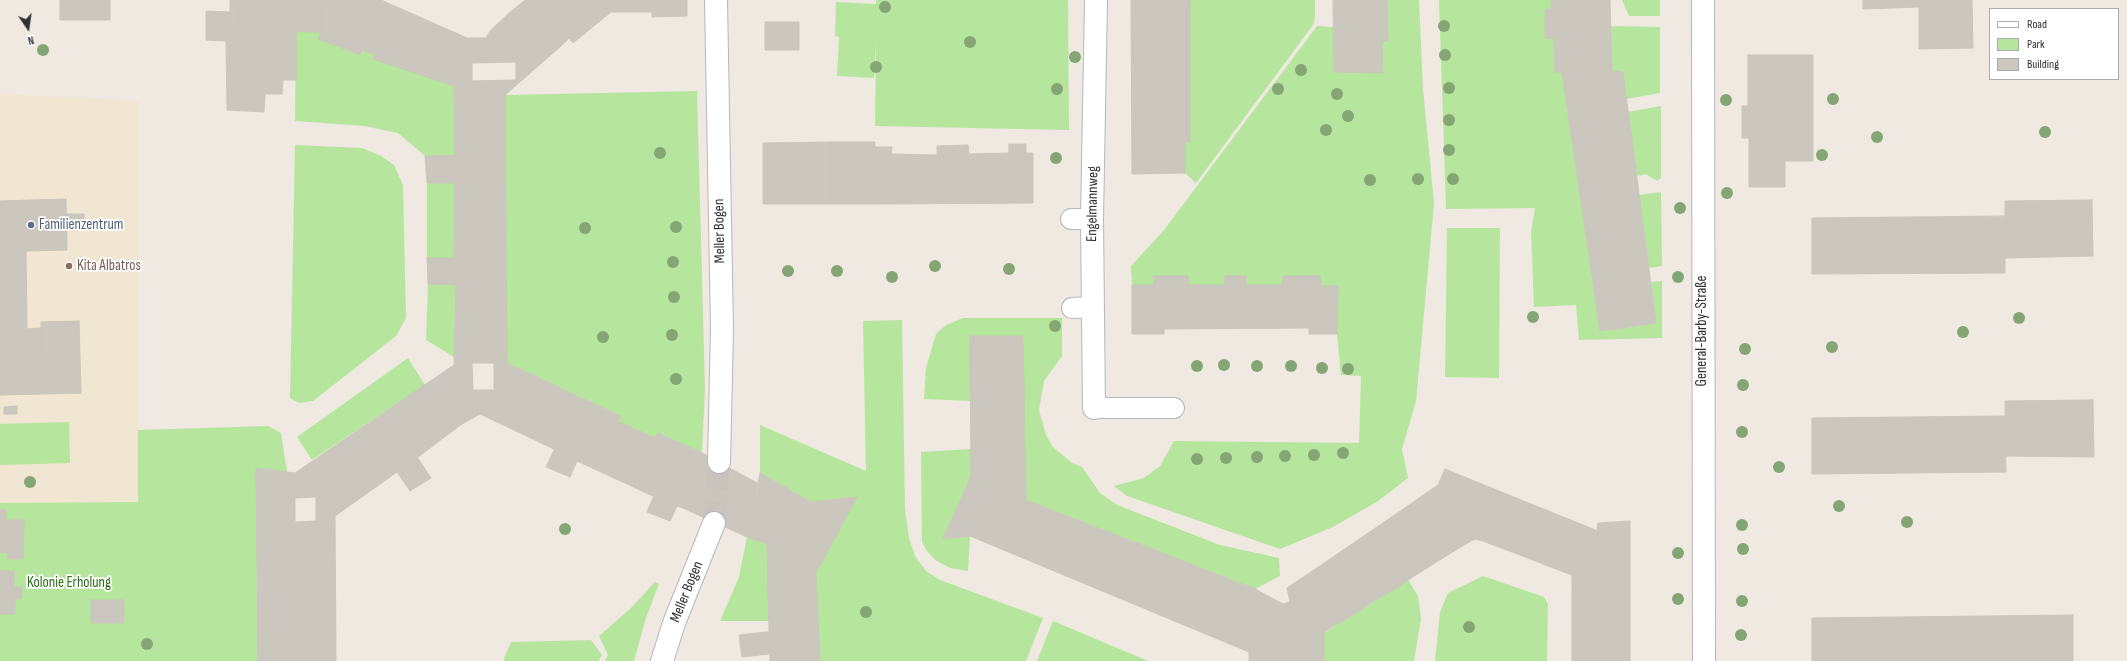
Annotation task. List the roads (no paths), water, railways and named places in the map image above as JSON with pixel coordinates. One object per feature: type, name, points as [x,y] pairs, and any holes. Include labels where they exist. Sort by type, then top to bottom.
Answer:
[{"type":"street","name":"Meller Bogen","points":[[716,0],[722,330],[719,462]]},
{"type":"street","name":"Engelmannweg","points":[[1094,408],[1082,307],[1081,219],[1096,0]]},
{"type":"street","name":"General-Barby-Straße","points":[[1703,0],[1704,661]]},
{"type":"street","name":"Meller Bogen","points":[[662,661],[674,623],[714,523]]},
{"type":"lane","points":[[1094,408],[1174,408]]},
{"type":"tunnel","points":[[714,523],[719,462]]},
{"type":"place","name":"Familienzentrum","points":[[31,225]]},
{"type":"place","name":"Kita Albatros","points":[[69,266]]},
{"type":"park label","name":"Kolonie Erholung","points":[[69,583]]}]
